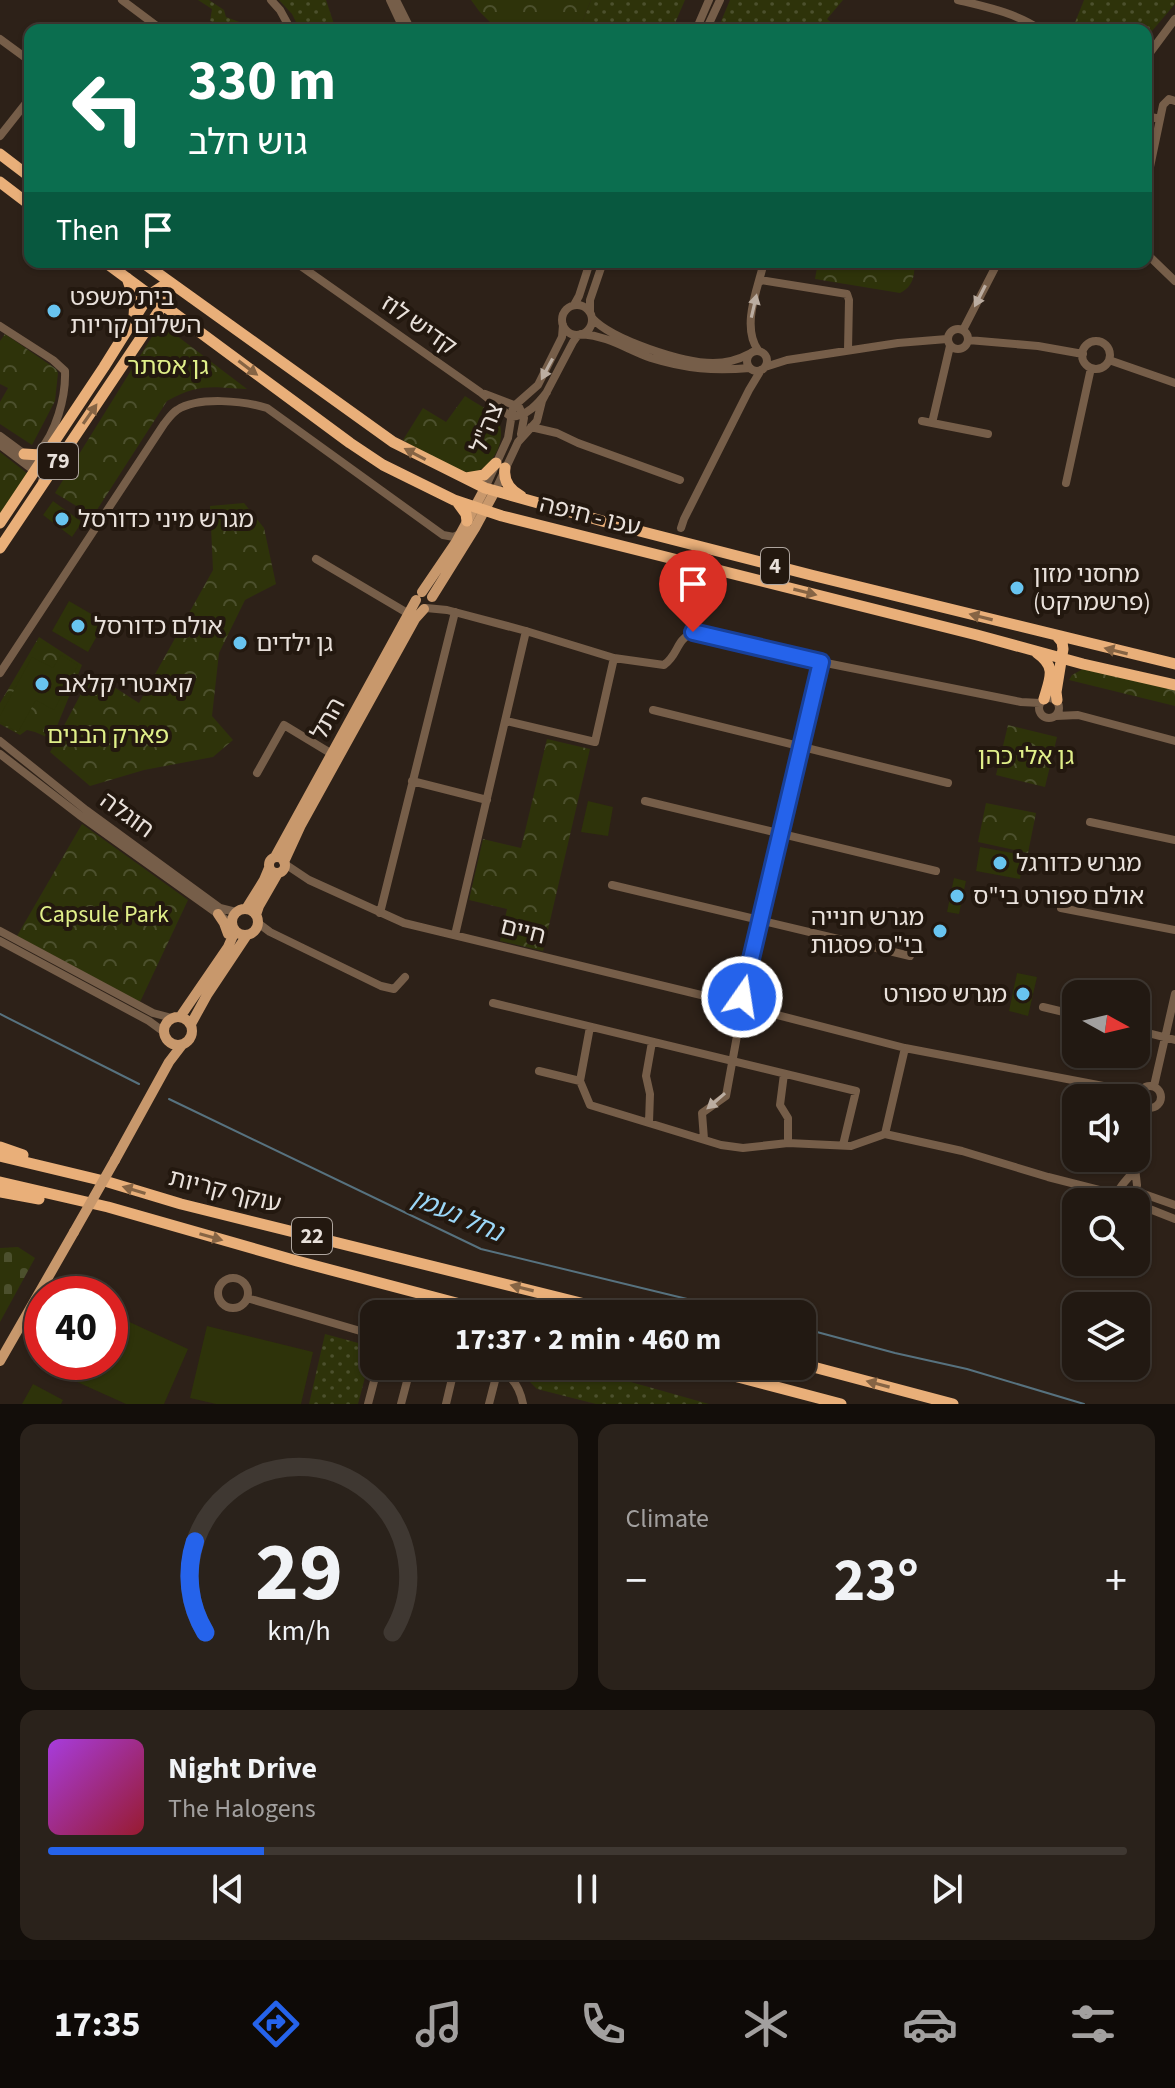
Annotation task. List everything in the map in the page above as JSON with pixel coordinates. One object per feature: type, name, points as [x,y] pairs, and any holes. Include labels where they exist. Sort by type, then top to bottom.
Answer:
[{"type":"highway","points":[[0,154],[24,172]]},
{"type":"highway","points":[[0,182],[24,200]]},
{"type":"highway","name":"עכו - חיפה","points":[[113,268],[367,454],[454,500],[480,510],[1175,685]]},
{"type":"highway","name":"עכו - חיפה","points":[[150,268],[393,442],[490,489],[811,575],[1175,664]]},
{"type":"highway","points":[[127,278],[135,305],[129,329]]},
{"type":"highway","name":"79","points":[[0,523],[32,461],[50,449],[149,295],[169,282]]},
{"type":"highway","name":"79","points":[[0,548],[163,305],[169,282]]},
{"type":"highway","points":[[150,324],[162,316],[187,323]]},
{"type":"highway","points":[[462,477],[480,477],[500,466],[511,489],[536,503]]},
{"type":"highway","points":[[454,500],[466,514],[467,521]]},
{"type":"highway","points":[[1057,636],[1062,642],[1058,703]]},
{"type":"highway","points":[[1033,651],[1045,658],[1050,666],[1041,704]]},
{"type":"highway","points":[[1057,683],[1065,671],[1083,664]]},
{"type":"highway","points":[[0,1147],[108,1182]]},
{"type":"highway","name":"עוקף קריות","points":[[0,1156],[568,1300]]},
{"type":"highway","name":"עוקף קריות","points":[[0,1182],[445,1300]]},
{"type":"highway","points":[[0,1192],[137,1216]]},
{"type":"highway","points":[[816,1368],[953,1404]]},
{"type":"highway","points":[[749,1380],[841,1404]]},
{"type":"main road","name":"צה\"ל","points":[[480,510],[490,489]]},
{"type":"main road","name":"התל","points":[[191,1024],[254,926],[259,906],[332,754],[409,614],[425,601],[467,521],[480,510]]},
{"type":"main road","name":"התל","points":[[233,927],[232,919],[279,866],[425,601],[480,510]]},
{"type":"main road","points":[[148,1099],[158,1074],[166,1024],[176,1017],[228,947],[233,927],[254,926],[252,911],[241,910]]},
{"type":"main road","points":[[218,914],[227,930],[228,947]]},
{"type":"main road","points":[[0,1361],[169,1062],[191,1038],[191,1024],[176,1017]]},
{"type":"main road","points":[[165,1036],[175,1045],[182,1045]]},
{"type":"street","points":[[271,0],[288,24]]},
{"type":"street","points":[[390,0],[401,24]]},
{"type":"street","points":[[396,0],[408,24]]},
{"type":"street","points":[[699,24],[709,0]]},
{"type":"street","points":[[709,24],[720,0]]},
{"type":"street","points":[[958,0],[1007,12],[1032,24]]},
{"type":"street","points":[[128,2],[155,24]]},
{"type":"street","points":[[1152,50],[1175,19]]},
{"type":"street","points":[[0,39],[24,57]]},
{"type":"street","points":[[1152,157],[1166,100],[1170,98],[1175,101]]},
{"type":"street","points":[[0,136],[24,106]]},
{"type":"street","points":[[1152,117],[1160,119]]},
{"type":"street","points":[[1152,259],[1175,281]]},
{"type":"street","name":"קדיש לוז","points":[[303,268],[511,417]]},
{"type":"street","points":[[308,272],[311,268]]},
{"type":"street","points":[[588,268],[579,296],[564,313],[563,325],[571,333],[605,337],[652,358],[679,365],[719,371],[757,369],[787,360],[848,350],[898,343],[949,342]]},
{"type":"street","points":[[580,334],[588,330],[590,300],[601,268]]},
{"type":"street","points":[[681,528],[757,369],[767,360],[757,353],[752,342],[750,322],[763,268]]},
{"type":"street","points":[[963,330],[995,268]]},
{"type":"street","points":[[760,280],[847,294],[848,350]]},
{"type":"street","points":[[574,305],[581,305],[598,325],[625,339],[686,359],[729,362],[757,353],[787,360]]},
{"type":"street","name":"צה\"ל","points":[[490,489],[500,466],[515,404],[538,385],[562,337],[563,325]]},
{"type":"street","points":[[0,326],[65,371],[51,435],[32,461],[32,469],[0,445]]},
{"type":"street","points":[[949,342],[954,349],[961,349],[968,340],[963,330]]},
{"type":"street","points":[[932,423],[948,334],[963,330]]},
{"type":"street","name":"צה\"ל","points":[[500,466],[537,421],[547,392],[580,334]]},
{"type":"street","points":[[968,340],[1038,346],[1083,354]]},
{"type":"street","points":[[1098,341],[1109,349],[1109,360],[1103,367],[1091,368],[1084,362],[1083,354],[1089,344],[1098,341]]},
{"type":"street","points":[[757,353],[747,362],[757,369]]},
{"type":"street","points":[[53,360],[66,361]]},
{"type":"street","points":[[1109,360],[1175,383]]},
{"type":"street","points":[[1066,483],[1091,368]]},
{"type":"street","name":"קדיש לוז","points":[[480,392],[515,404]]},
{"type":"street","points":[[511,417],[523,414],[547,392]]},
{"type":"street","points":[[0,673],[164,424],[175,411],[189,405],[229,402],[251,403],[267,408],[443,535],[454,537],[461,533]]},
{"type":"street","points":[[515,404],[523,414],[522,431],[516,446]]},
{"type":"street","points":[[538,415],[547,426],[578,443],[680,480]]},
{"type":"street","points":[[922,421],[988,434]]},
{"type":"street","points":[[531,427],[557,433]]},
{"type":"street","points":[[0,436],[43,469],[44,476],[36,492]]},
{"type":"street","points":[[443,535],[448,553]]},
{"type":"street","points":[[316,559],[409,614]]},
{"type":"street","points":[[425,601],[614,658],[664,665],[672,659],[683,637],[693,632],[821,662],[1021,702],[1041,704],[1051,697],[1078,715],[1175,741]]},
{"type":"street","points":[[380,913],[451,611]]},
{"type":"street","points":[[455,935],[526,631]]},
{"type":"street","points":[[506,721],[595,742],[614,658]]},
{"type":"street","points":[[741,1014],[734,1009],[760,920],[821,662]]},
{"type":"street","points":[[1056,716],[1058,703]]},
{"type":"street","points":[[1041,704],[1046,717],[1078,715]]},
{"type":"street","points":[[653,710],[948,783]]},
{"type":"street","points":[[257,773],[284,725],[332,754],[334,768]]},
{"type":"street","name":"חוגלה","points":[[0,741],[86,810],[220,908],[241,910]]},
{"type":"street","name":"חוגלה","points":[[0,754],[233,927]]},
{"type":"street","points":[[412,781],[487,800]]},
{"type":"street","points":[[645,801],[936,871]]},
{"type":"street","points":[[1090,822],[1175,840]]},
{"type":"street","name":"חיים","points":[[279,866],[404,923],[738,1000]]},
{"type":"street","points":[[612,885],[910,956]]},
{"type":"street","points":[[1061,908],[1175,930]]},
{"type":"street","points":[[254,926],[381,986],[394,989],[405,977]]},
{"type":"street","points":[[0,931],[153,1013],[176,1017]]},
{"type":"street","points":[[0,941],[149,1021],[165,1036]]},
{"type":"street","points":[[1154,1086],[1175,994]]},
{"type":"street","points":[[738,1000],[749,1002],[750,1008],[741,1014]]},
{"type":"street","points":[[493,1003],[856,1091],[843,1145]]},
{"type":"street","points":[[1043,1007],[1062,1012]]},
{"type":"street","points":[[750,1008],[905,1048],[1093,1084]]},
{"type":"street","points":[[704,1139],[702,1113],[726,1096],[741,1014]]},
{"type":"street","points":[[590,1027],[580,1081],[590,1105],[721,1145],[743,1148],[788,1143],[859,1144],[885,1134],[962,1151],[1091,1188]]},
{"type":"street","points":[[1150,1033],[1175,1040]]},
{"type":"street","points":[[649,1122],[650,1094],[646,1076],[652,1042]]},
{"type":"street","points":[[885,1134],[905,1048]]},
{"type":"street","points":[[539,1071],[580,1081]]},
{"type":"street","points":[[784,1074],[780,1105],[788,1118],[788,1143]]},
{"type":"street","points":[[1150,1086],[1154,1086]]},
{"type":"street","points":[[1150,1108],[1160,1103],[1161,1095],[1154,1086]]},
{"type":"street","points":[[1121,1188],[1132,1172]]},
{"type":"street","points":[[1112,1188],[1122,1185],[1135,1188]]},
{"type":"street","points":[[1150,1194],[1175,1205]]},
{"type":"street","points":[[1150,1209],[1175,1219]]},
{"type":"street","points":[[247,1298],[360,1331]]},
{"type":"street","points":[[368,1404],[374,1380]]},
{"type":"street","points":[[401,1404],[407,1380]]},
{"type":"street","points":[[446,1404],[452,1380]]},
{"type":"street","points":[[489,1404],[492,1380]]},
{"type":"street","points":[[513,1380],[523,1404]]},
{"type":"green space","points":[[198,0],[209,0],[224,10],[226,17],[245,24],[210,21],[212,9]]},
{"type":"green space","points":[[279,0],[326,0],[334,24],[297,24]]},
{"type":"green space","points":[[471,0],[591,0],[581,24],[492,24]]},
{"type":"green space","points":[[591,0],[685,0],[675,24],[581,24]]},
{"type":"green space","points":[[730,0],[843,0],[827,19],[833,24],[720,24]]},
{"type":"green space","points":[[1084,0],[1175,0],[1152,31],[1152,24],[1074,24]]},
{"type":"green space","points":[[817,268],[915,268],[911,284],[900,293],[815,279]]},
{"type":"green space","name":"גן אסתר","points":[[168,329],[247,389],[197,389],[167,401],[93,516],[55,493],[153,335]]},
{"type":"green space","points":[[5,334],[58,373],[55,401],[32,445],[0,424],[0,402],[8,388],[0,384],[0,341]]},
{"type":"green space","points":[[465,396],[496,417],[501,433],[493,458],[480,470],[472,472],[446,466],[403,440],[423,408],[446,422]]},
{"type":"green space","points":[[0,452],[28,474],[0,518]]},
{"type":"green space","name":"מגרש מיני כדורסל","points":[[53,501],[82,522],[72,537],[43,515]]},
{"type":"green space","name":"פארק הבנים","points":[[244,503],[264,528],[276,584],[245,600],[219,653],[212,716],[233,740],[213,757],[144,770],[90,786],[50,752],[92,673],[139,703],[213,570],[210,506]]},
{"type":"green space","name":"אולם כדורסל","points":[[69,601],[105,622],[88,652],[52,631]]},
{"type":"green space","points":[[39,637],[82,665],[49,738],[27,730],[20,735],[0,724],[0,703]]},
{"type":"green space","name":"קאנטרי קלאב","points":[[61,655],[78,665],[54,710],[36,700],[18,732],[0,722],[0,716],[32,657],[53,668]]},
{"type":"green space","points":[[1083,669],[1175,689],[1175,706],[1069,680]]},
{"type":"green space","name":"גן אלי כהן","points":[[1008,725],[1057,737],[1045,787],[996,775]]},
{"type":"green space","points":[[547,739],[590,749],[543,951],[500,941],[507,909],[469,900],[483,839],[521,848]]},
{"type":"green space","points":[[588,801],[613,807],[608,836],[581,832]]},
{"type":"green space","points":[[986,803],[1036,813],[1028,853],[978,842]]},
{"type":"green space","name":"Capsule Park","points":[[82,824],[188,900],[140,1002],[17,936]]},
{"type":"green space","name":"מגרש כדורגל","points":[[980,847],[1024,855],[1020,879],[976,871]]},
{"type":"green space","name":"אולם ספורט בי\"ס","points":[[954,878],[966,881],[959,914],[947,912]]},
{"type":"green space","name":"מגרש ספורט","points":[[1017,973],[1037,977],[1028,1016],[1009,1011]]},
{"type":"green space","points":[[18,1247],[35,1258],[0,1322],[0,1248]]},
{"type":"green space","points":[[128,1321],[188,1349],[164,1404],[126,1404],[73,1380],[128,1380]]},
{"type":"green space","points":[[207,1326],[313,1352],[301,1404],[216,1404],[190,1398]]},
{"type":"green space","points":[[325,1334],[360,1343],[360,1380],[364,1380],[358,1404],[309,1404]]},
{"type":"green space","points":[[528,1380],[624,1380],[709,1404],[596,1404],[537,1389]]},
{"type":"green space","points":[[33,1384],[63,1400],[61,1404],[22,1404]]},
{"type":"waterway","points":[[0,1014],[139,1084]]},
{"type":"waterway","name":"נחל נעמן","points":[[169,1099],[481,1249],[691,1300]]},
{"type":"waterway","name":"נחל נעמן","points":[[816,1332],[967,1369],[1084,1404]]},
{"type":"place","name":"בית משפט השלום קריות","points":[[54,311]]},
{"type":"place","name":"מגרש מיני כדורסל","points":[[62,519]]},
{"type":"place","name":"מחסני מזון (פרשמרקט)","points":[[1017,588]]},
{"type":"place","name":"אולם כדורסל","points":[[78,626]]},
{"type":"place","name":"גן ילדים","points":[[240,643]]},
{"type":"place","name":"קאנטרי קלאב","points":[[42,684]]},
{"type":"place","name":"מגרש כדורגל","points":[[1000,863]]},
{"type":"place","name":"אולם ספורט בי\"ס","points":[[957,896]]},
{"type":"place","name":"מגרש חנייה בי\"ס פסגות","points":[[940,931]]},
{"type":"place","name":"מגרש ספורט","points":[[1023,994]]},
{"type":"route","points":[[693,632],[821,662],[742,997]]}]
